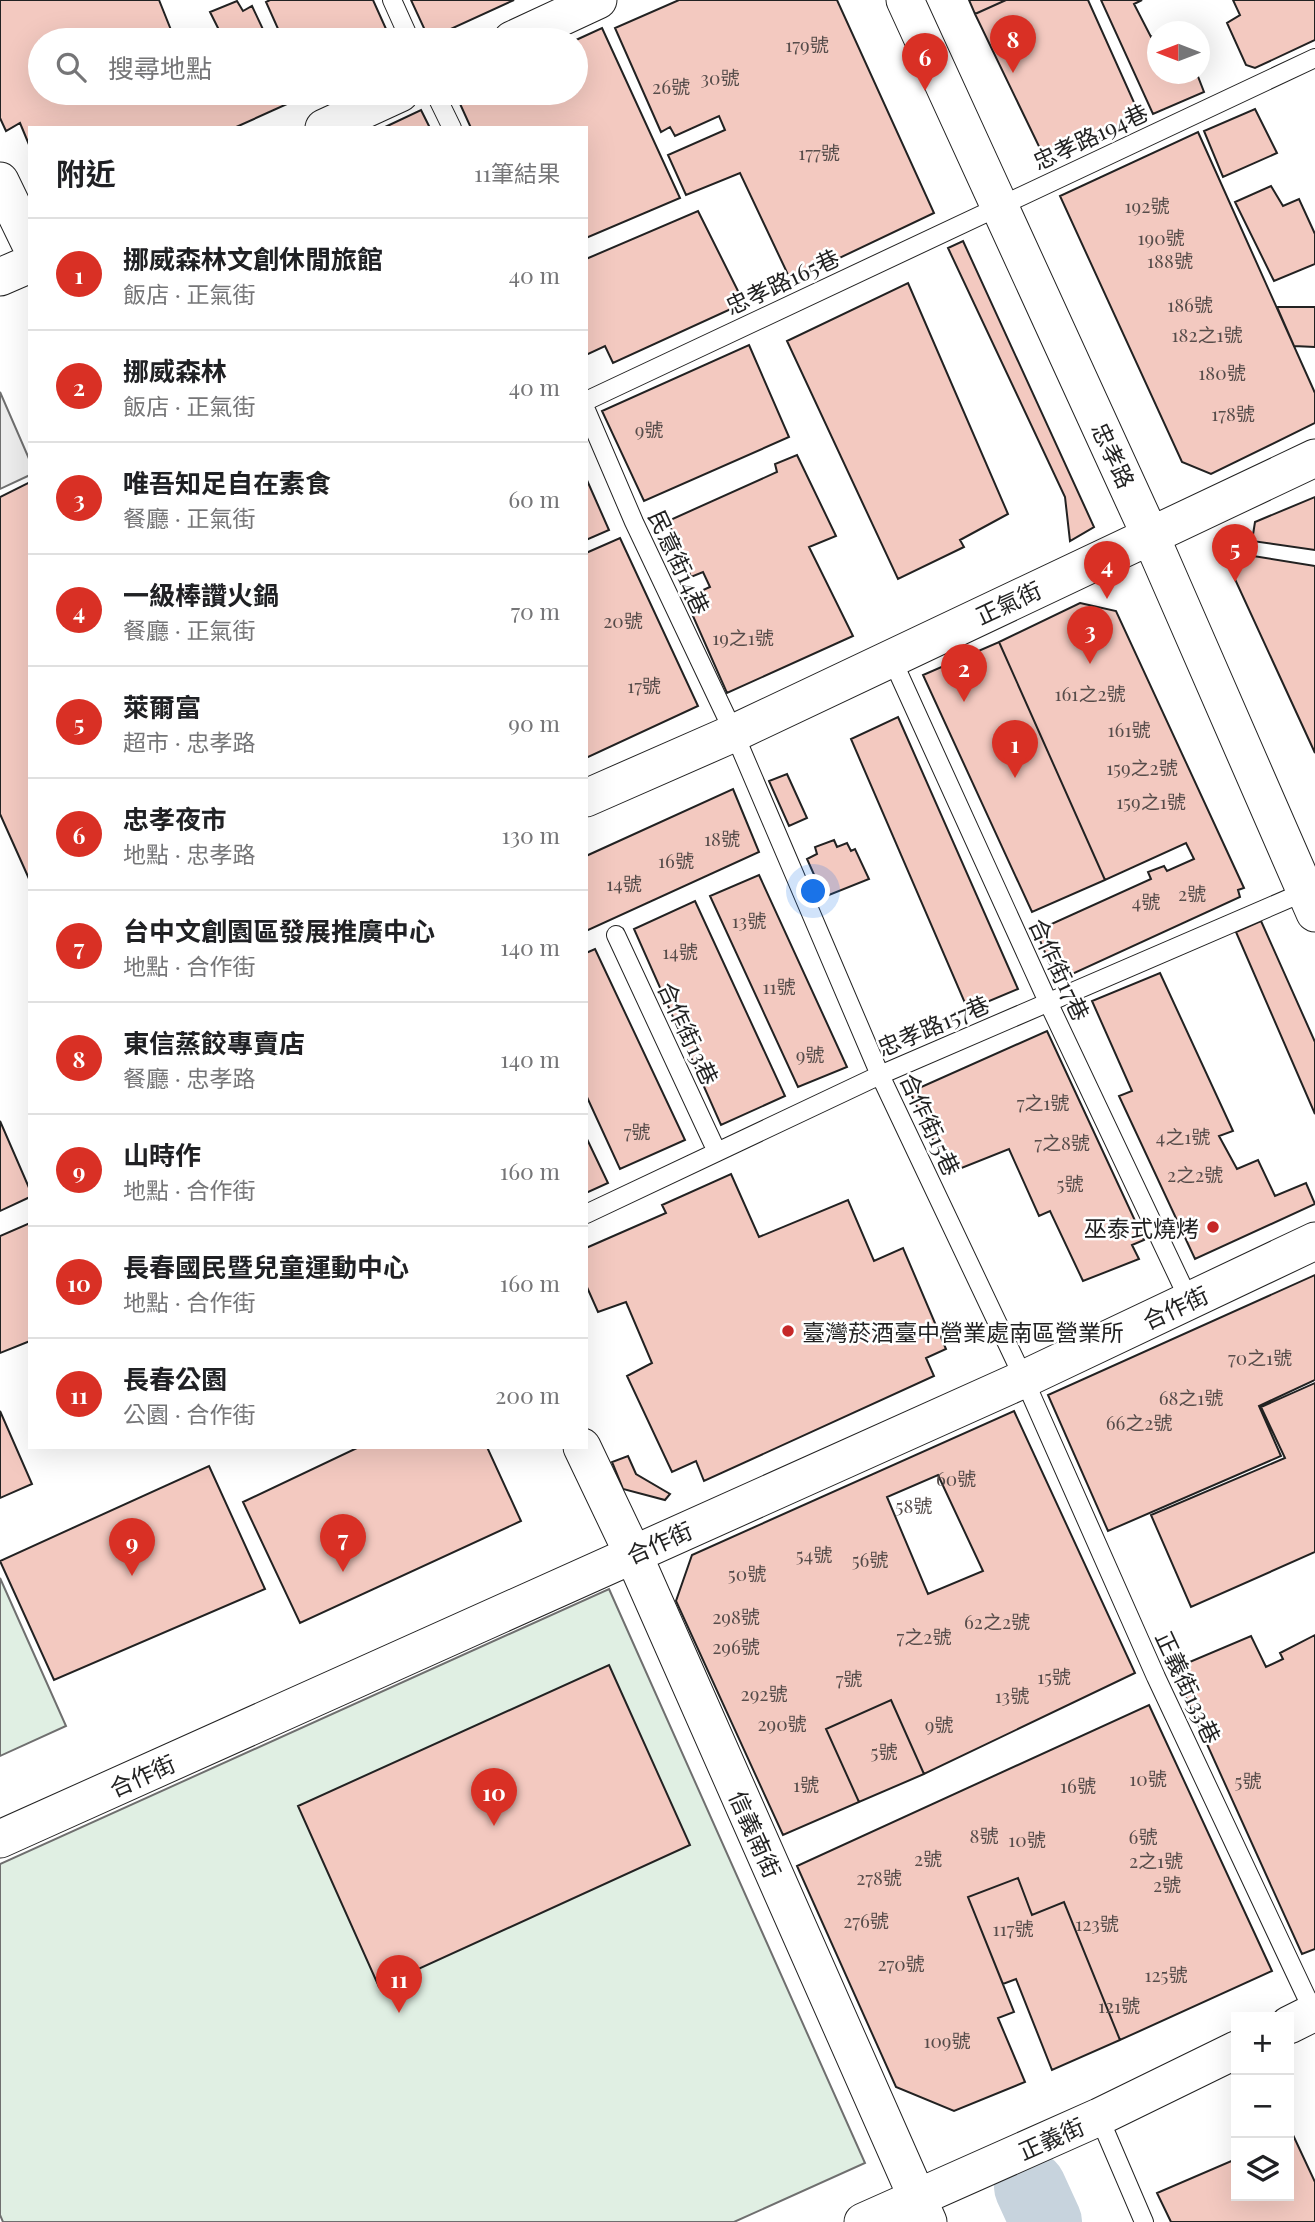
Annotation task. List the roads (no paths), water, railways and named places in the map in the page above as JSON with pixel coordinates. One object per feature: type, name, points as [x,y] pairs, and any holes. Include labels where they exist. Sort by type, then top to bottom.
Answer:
[{"type":"street","points":[[538,28],[598,0]]},
{"type":"street","name":"忠孝路","points":[[905,0],[1312,897]]},
{"type":"street","points":[[328,126],[374,105]]},
{"type":"street","points":[[0,181],[28,239]]},
{"type":"street","points":[[0,277],[28,265]]},
{"type":"street","name":"正氣街","points":[[588,797],[734,733],[1315,458]]},
{"type":"street","name":"合作街","points":[[0,1839],[1024,1379],[1315,1241]]},
{"type":"street","name":"信義南街","points":[[583,1449],[633,1554],[923,2211]]},
{"type":"street","name":"正義街","points":[[863,2222],[923,2211],[985,2169],[1231,2052]]},
{"type":"lane","points":[[392,0],[405,28]]},
{"type":"lane","name":"忠孝路194巷","points":[[999,205],[1315,58]]},
{"type":"lane","points":[[441,105],[451,126]]},
{"type":"lane","name":"忠孝路165巷","points":[[588,400],[999,205]]},
{"type":"lane","name":"民意街14巷","points":[[588,415],[634,522],[734,733]]},
{"type":"lane","name":"合作街17巷","points":[[891,657],[1048,1002],[1189,1300]]},
{"type":"lane","name":"合作街15巷","points":[[734,733],[880,1075],[1024,1379]]},
{"type":"lane","name":"忠孝路157巷","points":[[588,1213],[880,1075],[1048,1002],[1312,897]]},
{"type":"lane","name":"合作街13巷","points":[[616,935],[717,1152]]},
{"type":"lane","name":"正義街133巷","points":[[1024,1379],[1306,2017]]},
{"type":"lane","points":[[1099,2117],[1144,2222]]},
{"type":"waterway","points":[[1030,2187],[1046,2222]]},
{"type":"place","name":"東信蒸餃專賣店","points":[[1013,73]]},
{"type":"place","name":"忠孝夜市","points":[[925,91]]},
{"type":"place","name":"萊爾富","points":[[1235,582]]},
{"type":"place","name":"一級棒讚火鍋","points":[[1107,599]]},
{"type":"place","name":"唯吾知足自在素食","points":[[1090,664]]},
{"type":"place","name":"挪威森林","points":[[964,702]]},
{"type":"place","name":"挪威森林文創休閒旅館","points":[[1015,778]]},
{"type":"place","name":"巫泰式燒烤","points":[[1213,1227]]},
{"type":"place","name":"臺灣菸酒臺中營業處南區營業所","points":[[788,1331]]},
{"type":"place","name":"台中文創園區發展推廣中心","points":[[343,1572]]},
{"type":"place","name":"山時作","points":[[132,1576]]},
{"type":"place","name":"長春國民暨兒童運動中心","points":[[494,1826]]},
{"type":"place","name":"長春公園","points":[[399,2013]]}]
